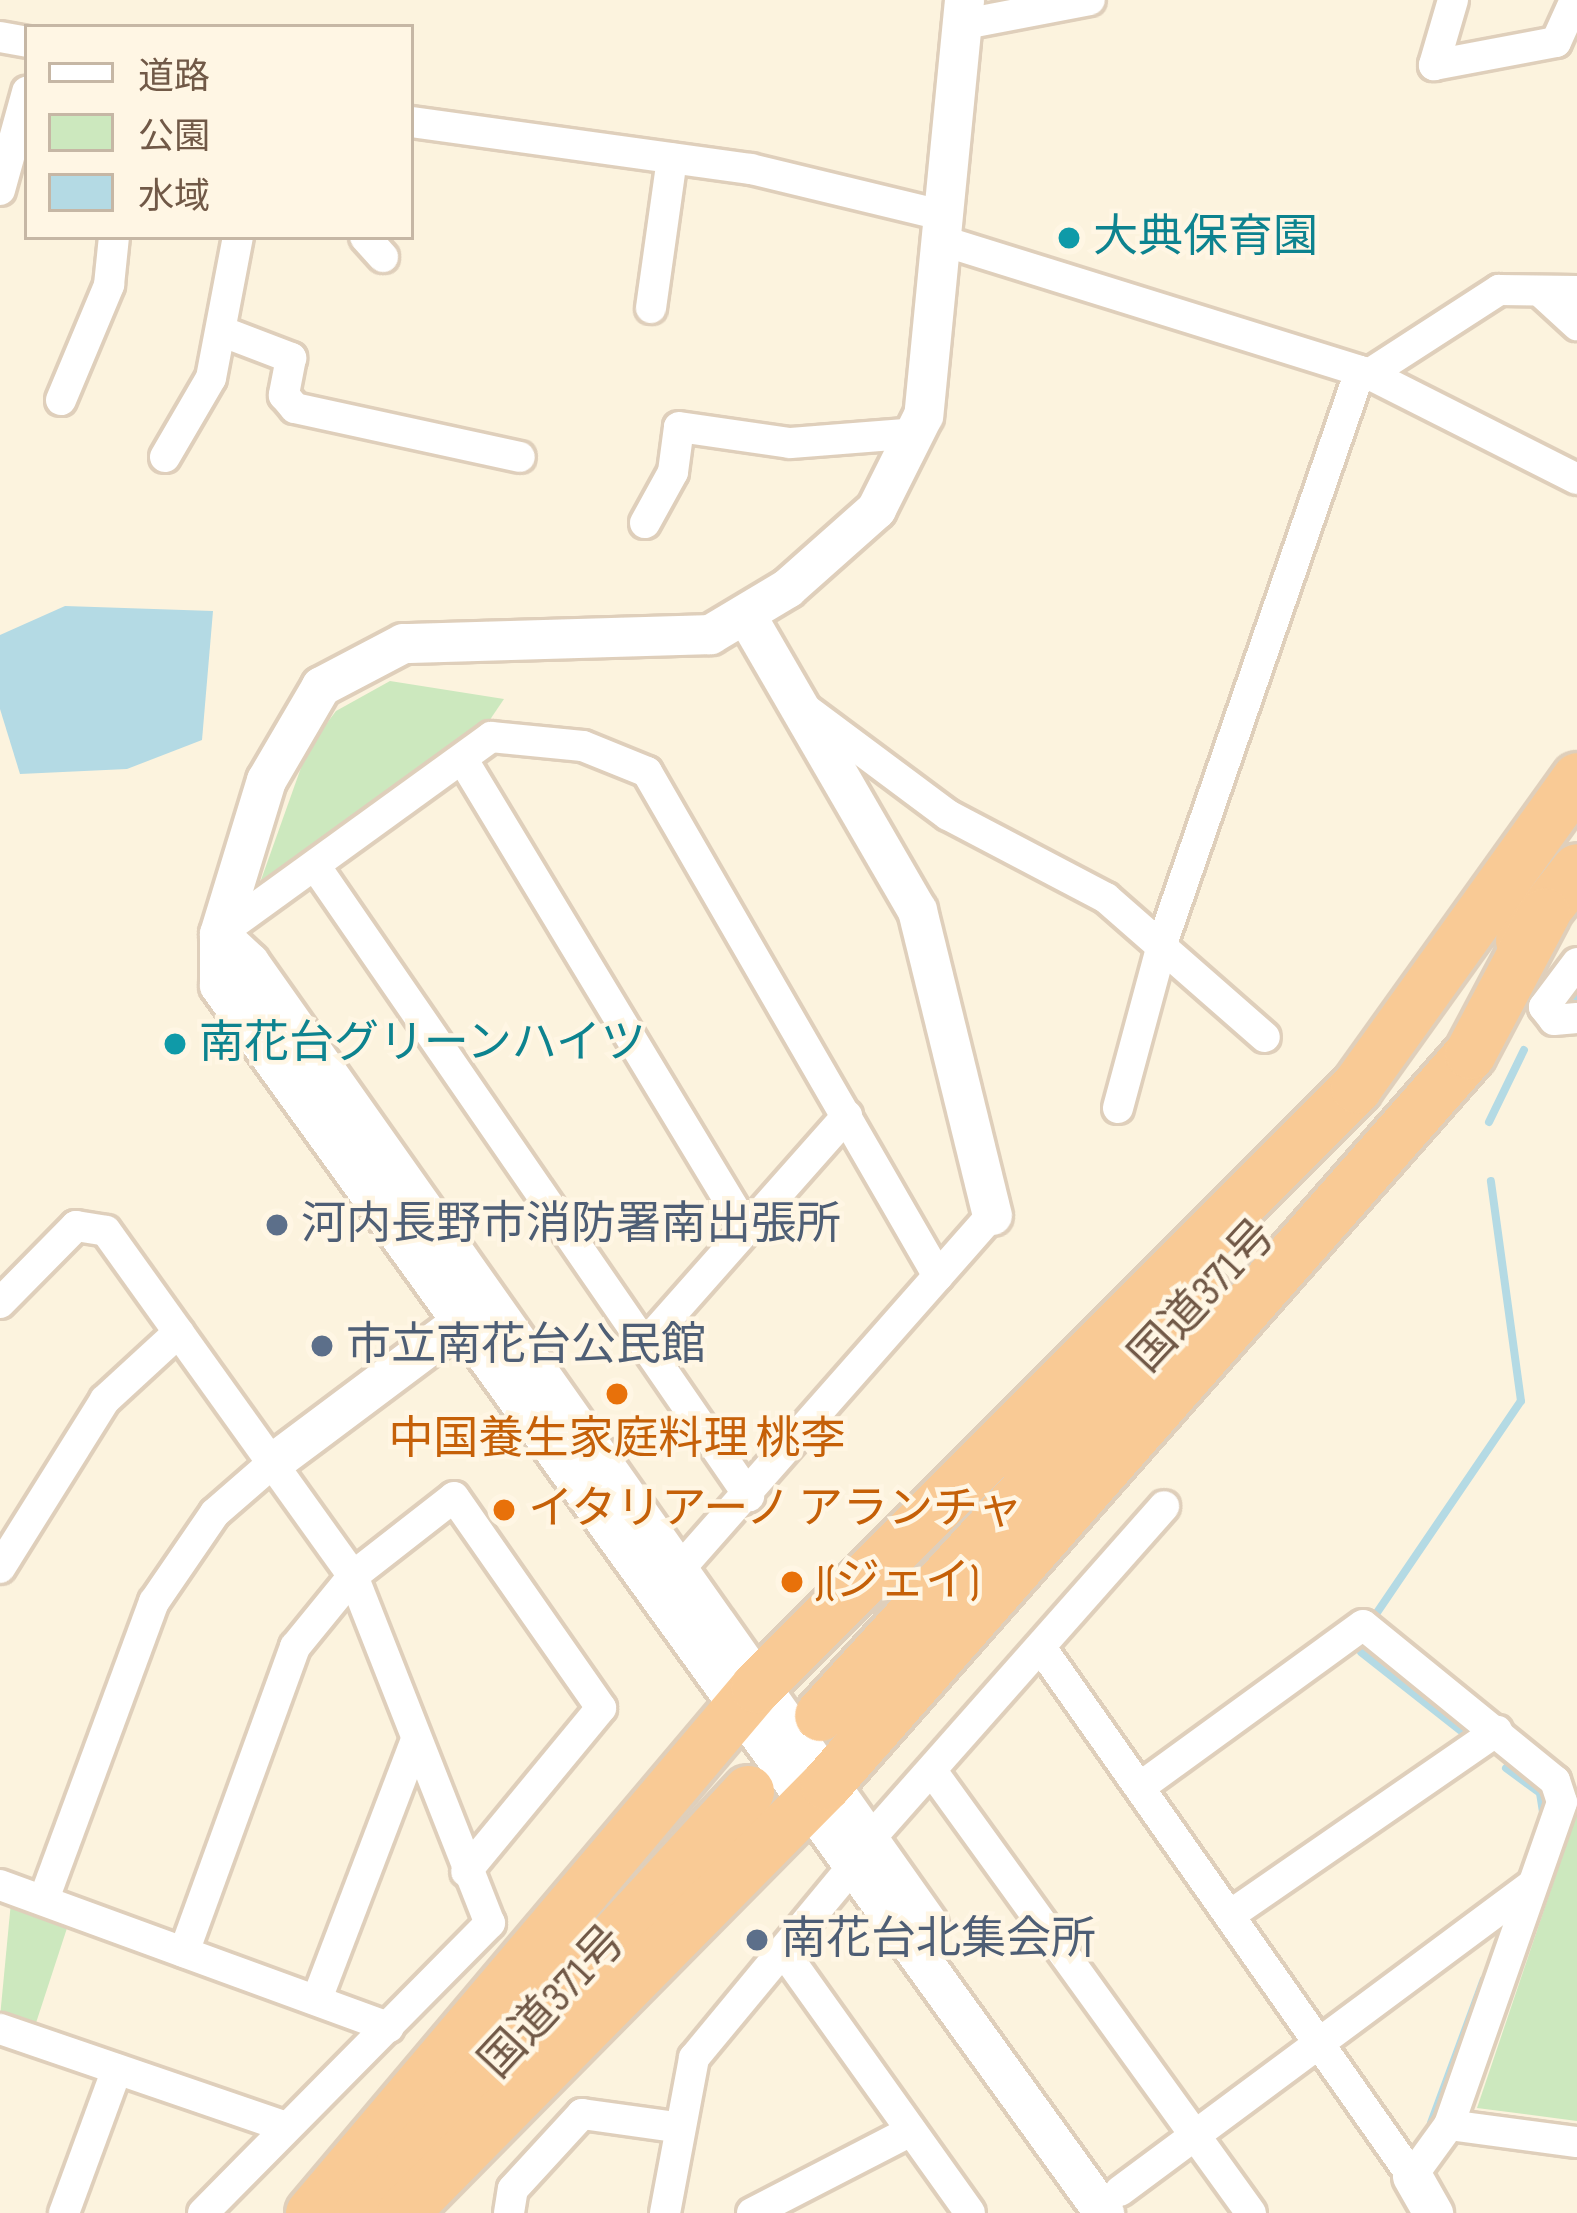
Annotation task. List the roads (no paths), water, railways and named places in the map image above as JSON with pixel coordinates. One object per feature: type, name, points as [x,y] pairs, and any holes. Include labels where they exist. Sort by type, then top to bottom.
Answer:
[{"type":"highway","points":[[311,2213],[746,1698],[1357,1087],[1577,778]]},
{"type":"highway","points":[[1436,1041],[1480,947],[1577,811]]},
{"type":"highway","name":"国道371号","points":[[820,1714],[1561,908],[1577,869]]},
{"type":"highway","points":[[402,2213],[838,1826],[1494,1015],[1561,908]]},
{"type":"highway","name":"国道371号","points":[[358,2213],[748,1791]]},
{"type":"street","points":[[746,1698],[677,1572],[219,985],[219,934],[286,730],[322,686],[364,658],[404,644],[691,636],[746,617],[876,509],[916,434],[945,228],[965,12],[1090,0]]},
{"type":"street","points":[[1453,0],[1434,65],[1556,42],[1575,0]]},
{"type":"street","points":[[420,123],[672,158],[945,228],[1364,372],[1577,478]]},
{"type":"street","points":[[0,190],[15,126]]},
{"type":"street","points":[[651,308],[672,158]]},
{"type":"street","points":[[61,400],[109,285],[114,240]]},
{"type":"street","points":[[165,458],[226,333],[238,240]]},
{"type":"street","points":[[1118,1108],[1163,941],[1364,372],[1499,290],[1544,295],[1577,291]]},
{"type":"street","points":[[1544,295],[1577,325]]},
{"type":"street","points":[[226,333],[291,358],[284,395],[295,408],[520,457]]},
{"type":"street","points":[[645,523],[673,472],[679,427],[790,443],[916,434]]},
{"type":"street","points":[[677,1572],[749,1496],[992,1215],[917,910],[746,617]]},
{"type":"street","points":[[802,706],[948,815],[1163,941],[1265,1036]]},
{"type":"street","points":[[219,934],[463,760],[518,732],[647,772],[938,1276]]},
{"type":"street","points":[[463,760],[745,1227]]},
{"type":"street","points":[[316,867],[749,1496]]},
{"type":"street","points":[[1577,963],[1544,1007],[1554,1020],[1577,1018]]},
{"type":"street","points":[[645,1344],[847,1116]]},
{"type":"street","points":[[0,1303],[76,1226],[106,1232],[276,1460],[352,1576],[490,1923],[284,2126],[203,2213]]},
{"type":"street","points":[[475,1311],[1108,2207],[1532,1885]]},
{"type":"street","points":[[44,1900],[154,1602],[215,1513],[276,1460],[475,1311]]},
{"type":"street","points":[[0,1568],[105,1400],[179,1332]]},
{"type":"street","points":[[184,1952],[295,1647],[352,1576],[454,1497],[602,1708],[466,1872]]},
{"type":"street","points":[[665,2213],[676,2127],[694,2058],[784,1952],[838,1826],[932,1772],[1164,1506]]},
{"type":"street","points":[[1141,1786],[1363,1625],[1555,1781],[1562,1802],[1449,2125],[1412,2176]]},
{"type":"street","points":[[1042,1649],[1233,1913],[1433,2213]]},
{"type":"street","points":[[1233,1913],[1497,1732]]},
{"type":"street","points":[[317,2000],[416,1740]]},
{"type":"street","points":[[932,1772],[1201,2137],[1250,2213]]},
{"type":"street","points":[[0,1885],[388,2027]]},
{"type":"street","points":[[784,1952],[970,2213]]},
{"type":"street","points":[[0,2029],[284,2126]]},
{"type":"street","points":[[64,2213],[116,2069]]},
{"type":"street","points":[[509,2213],[513,2189],[582,2114],[676,2127]]},
{"type":"street","points":[[1449,2125],[1577,2142]]},
{"type":"street","points":[[752,2213],[911,2131]]},
{"type":"water","points":[[65,606],[213,611],[202,740],[127,769],[20,774],[0,709],[0,635]]},
{"type":"waterway","points":[[1489,1122],[1524,1050]]},
{"type":"waterway","points":[[1374,1617],[1521,1401],[1491,1181]]},
{"type":"waterway","points":[[1361,1652],[1461,1731]]},
{"type":"waterway","points":[[1506,1768],[1540,1793],[1543,1811]]},
{"type":"waterway","points":[[1431,2123],[1484,1979]]},
{"type":"place","name":"大典保育園","points":[[1069,238]]},
{"type":"place","name":"南花台グリーンハイツ","points":[[175,1044]]},
{"type":"place","name":"河内長野市消防署南出張所","points":[[277,1225]]},
{"type":"place","name":"市立南花台公民館","points":[[322,1346]]},
{"type":"place","name":"中国養生家庭料理 桃李","points":[[617,1394]]},
{"type":"place","name":"イタリアーノ アランチャ","points":[[504,1510]]},
{"type":"place","name":"J(ジェイ)","points":[[792,1582]]},
{"type":"place","name":"南花台北集会所","points":[[757,1940]]}]
